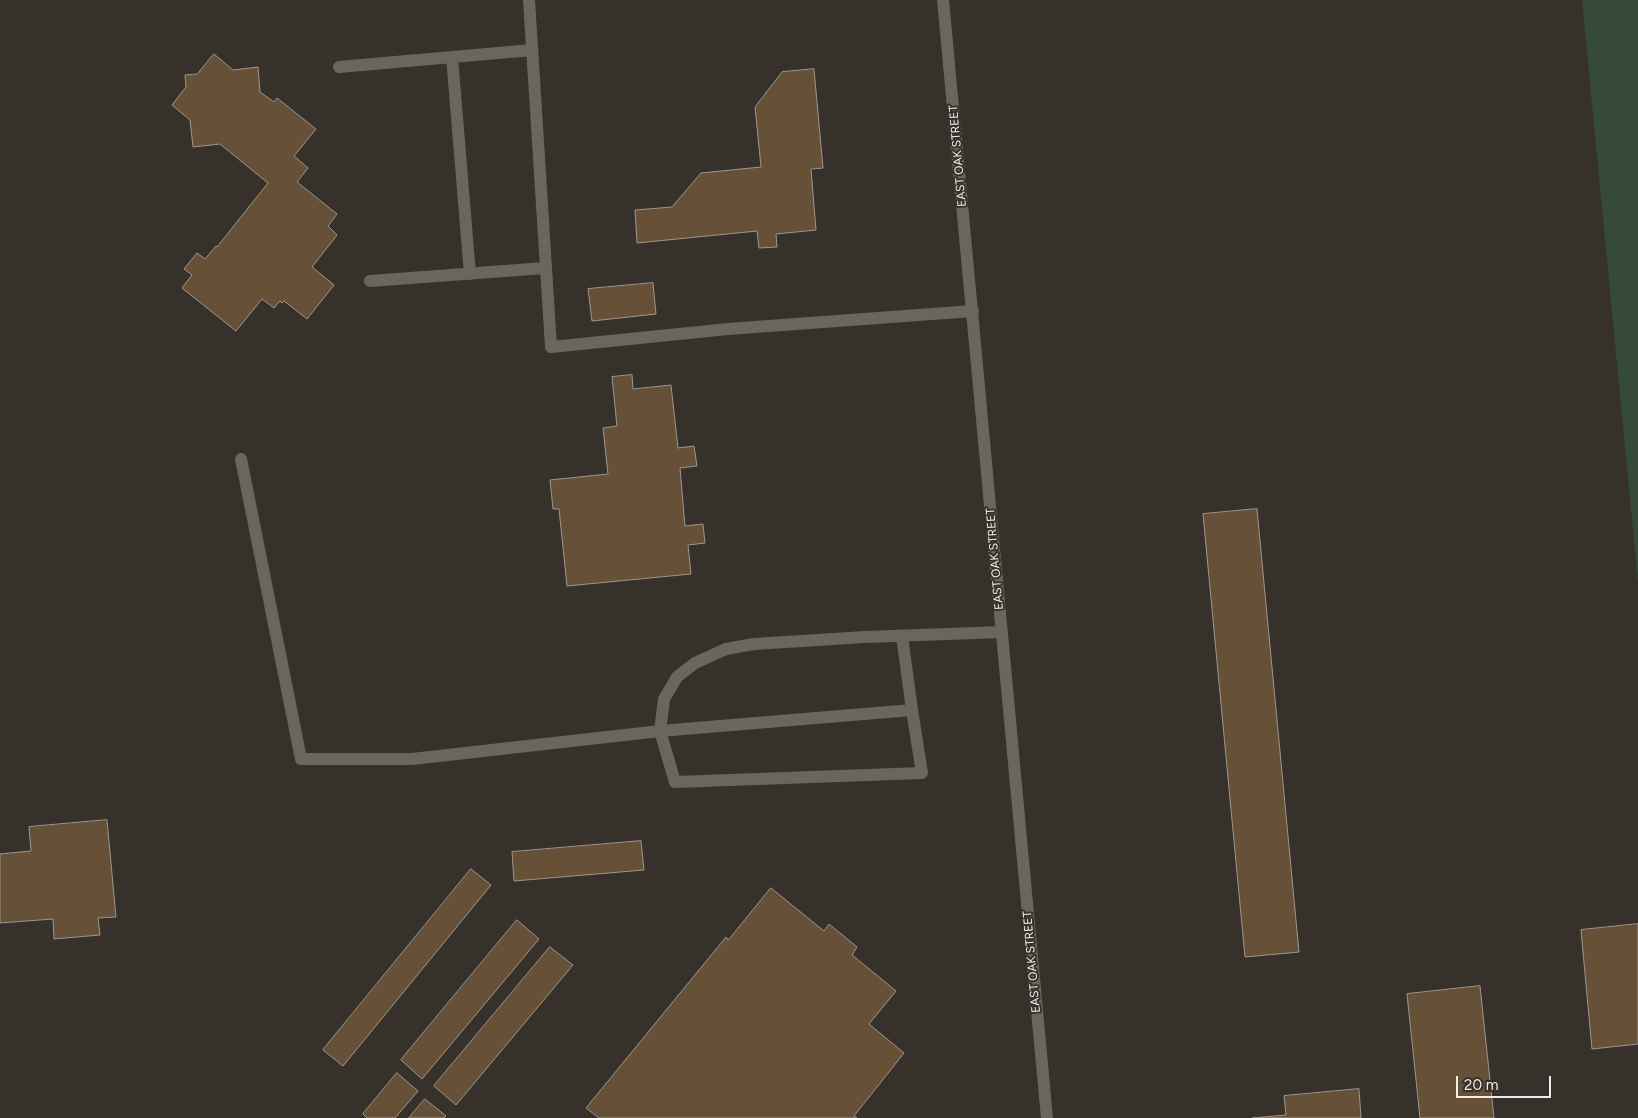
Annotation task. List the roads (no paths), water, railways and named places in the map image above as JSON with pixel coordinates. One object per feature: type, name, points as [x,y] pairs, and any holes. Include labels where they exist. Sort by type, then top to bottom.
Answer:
[{"type":"street","points":[[529,0],[551,347],[728,329],[973,311]]},
{"type":"street","name":"EAST OAK STREET","points":[[943,0],[1047,1118]]},
{"type":"street","points":[[339,67],[532,50]]},
{"type":"street","points":[[452,57],[470,274]]},
{"type":"street","points":[[370,281],[545,268]]},
{"type":"street","points":[[241,459],[300,759],[412,759],[660,731],[912,710]]},
{"type":"street","points":[[902,636],[922,772],[675,782],[660,731],[664,699],[677,676],[695,664],[726,649],[754,644],[865,637],[1002,632]]}]
